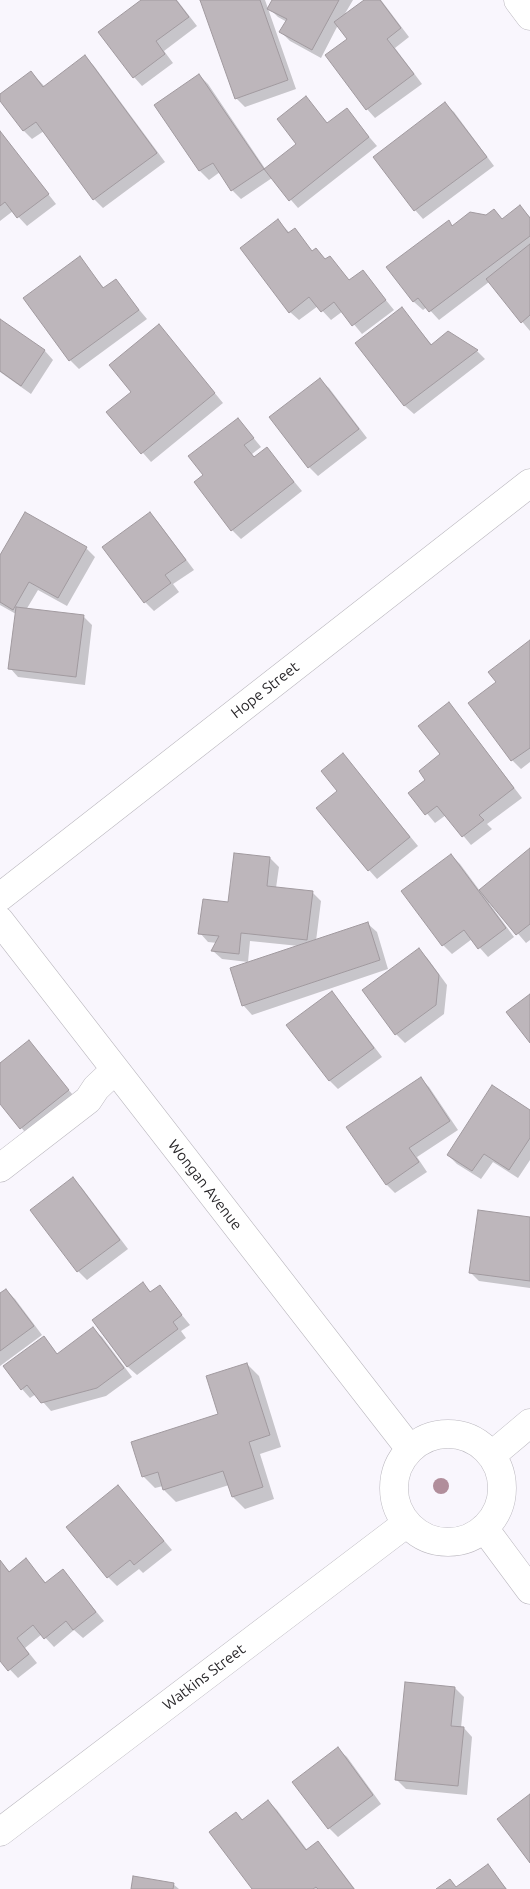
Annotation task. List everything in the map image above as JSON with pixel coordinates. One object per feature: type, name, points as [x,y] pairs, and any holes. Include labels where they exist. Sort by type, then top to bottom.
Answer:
[{"type":"street","points":[[518,0],[530,16]]},
{"type":"street","name":"Hope Street","points":[[0,897],[530,484]]},
{"type":"street","name":"Wongan Avenue","points":[[0,921],[410,1449]]},
{"type":"street","points":[[0,1168],[88,1100],[96,1088],[115,1070]]},
{"type":"street","points":[[492,1455],[530,1424]]},
{"type":"street","points":[[443,1434],[462,1436],[478,1443],[492,1455],[499,1470],[502,1485],[500,1501],[494,1516],[484,1528],[469,1537],[452,1541],[436,1540],[420,1534],[407,1523],[398,1510],[394,1494],[395,1478],[400,1462],[410,1449],[426,1439],[443,1434]]},
{"type":"street","name":"Watkins Street","points":[[0,1832],[407,1523]]},
{"type":"street","points":[[484,1528],[530,1590]]},
{"type":"building","points":[[141,0],[176,0],[189,17],[156,41],[165,54],[133,78],[98,32]]},
{"type":"building","points":[[200,0],[260,0],[288,80],[235,99]]},
{"type":"building","points":[[272,0],[339,0],[312,50],[279,32],[287,19],[267,9]]},
{"type":"building","points":[[364,0],[380,0],[401,28],[387,39],[414,74],[366,110],[325,55],[347,39],[334,22]]},
{"type":"building","points":[[85,55],[157,153],[93,200],[36,122],[23,131],[0,101],[0,94],[31,71],[43,87]]},
{"type":"building","points":[[199,74],[264,169],[231,191],[213,163],[199,171],[154,105]]},
{"type":"building","points":[[306,96],[327,123],[347,108],[369,137],[289,201],[264,169],[296,144],[277,119]]},
{"type":"building","points":[[445,102],[487,157],[414,211],[373,157]]},
{"type":"building","points":[[0,131],[49,194],[17,218],[5,202],[0,206]]},
{"type":"building","points":[[520,205],[530,218],[530,236],[429,312],[418,298],[413,302],[386,267],[449,220],[452,226],[470,212],[486,215],[494,209],[502,219]]},
{"type":"building","points":[[278,219],[288,233],[295,228],[312,251],[316,248],[325,259],[330,256],[349,280],[363,270],[386,300],[352,326],[334,302],[321,312],[309,297],[289,313],[240,248]]},
{"type":"building","points":[[530,244],[530,315],[521,323],[486,279]]},
{"type":"building","points":[[80,256],[103,288],[116,279],[139,310],[69,361],[23,298]]},
{"type":"building","points":[[402,307],[431,345],[448,331],[478,350],[404,406],[355,343]]},
{"type":"building","points":[[0,319],[45,350],[21,386],[0,371]]},
{"type":"building","points":[[159,324],[215,393],[141,454],[106,412],[131,392],[109,365]]},
{"type":"building","points":[[320,378],[359,429],[308,468],[269,417]]},
{"type":"building","points":[[238,418],[254,438],[244,445],[254,457],[267,447],[294,482],[231,531],[194,482],[203,475],[188,456]]},
{"type":"building","points":[[25,512],[87,547],[58,598],[29,582],[13,610],[0,602],[0,555]]},
{"type":"building","points":[[150,512],[186,560],[165,575],[171,583],[144,603],[102,547]]},
{"type":"building","points":[[16,607],[84,615],[76,677],[8,669]]},
{"type":"building","points":[[530,640],[530,748],[511,761],[468,703],[496,682],[488,672]]},
{"type":"building","points":[[449,702],[514,788],[479,815],[484,820],[462,837],[437,806],[425,815],[408,793],[425,780],[419,771],[440,754],[418,726]]},
{"type":"building","points":[[343,753],[410,837],[368,871],[316,808],[337,791],[321,771]]},
{"type":"building","points":[[530,848],[530,924],[516,935],[479,890]]},
{"type":"building","points":[[234,853],[270,857],[267,886],[313,891],[307,940],[241,933],[239,954],[211,951],[219,936],[198,934],[203,899],[228,902]]},
{"type":"building","points":[[451,854],[506,928],[478,949],[464,930],[442,946],[401,891]]},
{"type":"building","points":[[368,922],[380,960],[242,1006],[230,968]]},
{"type":"building","points":[[419,948],[439,975],[436,1005],[395,1035],[362,990]]},
{"type":"building","points":[[332,991],[374,1048],[329,1081],[286,1025]]},
{"type":"building","points":[[530,994],[530,1043],[506,1012]]},
{"type":"building","points":[[29,1040],[69,1090],[20,1129],[0,1104],[0,1063]]},
{"type":"building","points":[[421,1077],[450,1121],[409,1148],[419,1162],[386,1185],[346,1127]]},
{"type":"building","points":[[492,1085],[530,1110],[530,1138],[509,1170],[484,1154],[472,1171],[447,1155]]},
{"type":"building","points":[[73,1177],[120,1240],[77,1272],[30,1210]]},
{"type":"building","points":[[478,1210],[530,1217],[530,1281],[469,1273]]},
{"type":"building","points":[[143,1282],[150,1292],[160,1285],[182,1315],[173,1322],[178,1329],[127,1367],[92,1320]]},
{"type":"building","points":[[6,1289],[34,1326],[0,1351],[0,1293]]},
{"type":"building","points":[[93,1327],[124,1368],[97,1388],[41,1403],[27,1385],[21,1390],[3,1366],[44,1336],[57,1354]]},
{"type":"building","points":[[247,1363],[270,1435],[249,1442],[263,1487],[232,1497],[223,1471],[163,1490],[158,1472],[142,1477],[131,1442],[218,1414],[206,1376]]},
{"type":"building","points":[[118,1485],[164,1541],[134,1565],[130,1560],[107,1578],[66,1527]]},
{"type":"building","points":[[26,1558],[45,1583],[63,1569],[96,1612],[73,1630],[66,1621],[44,1639],[33,1625],[17,1638],[29,1654],[8,1671],[0,1661],[0,1560],[9,1572]]},
{"type":"building","points":[[405,1682],[455,1687],[451,1726],[464,1727],[458,1786],[395,1780]]},
{"type":"building","points":[[338,1747],[373,1795],[328,1829],[292,1782]]},
{"type":"building","points":[[530,1794],[530,1863],[497,1819]]},
{"type":"building","points":[[268,1800],[306,1850],[318,1841],[354,1889],[318,1889],[316,1887],[313,1889],[252,1889],[209,1832],[236,1812],[242,1820]]},
{"type":"building","points":[[488,1864],[506,1889],[436,1889],[450,1879],[456,1887]]},
{"type":"building","points":[[133,1876],[174,1883],[173,1889],[131,1889]]}]
